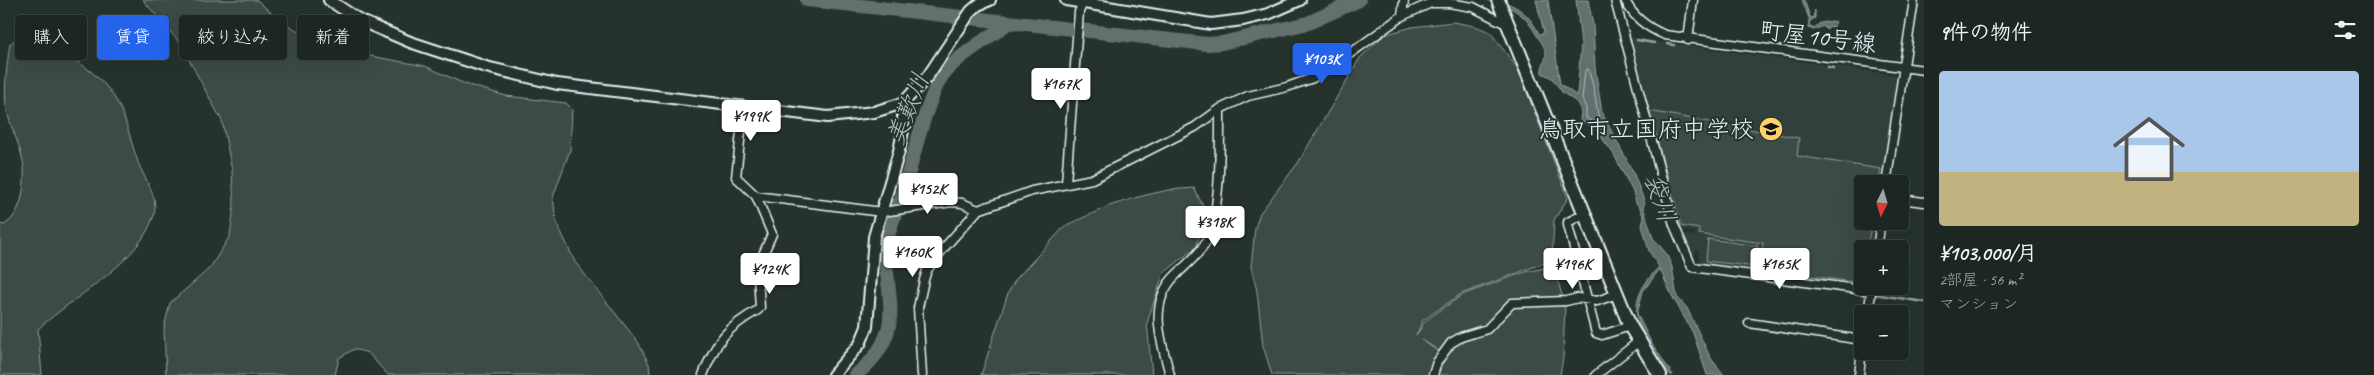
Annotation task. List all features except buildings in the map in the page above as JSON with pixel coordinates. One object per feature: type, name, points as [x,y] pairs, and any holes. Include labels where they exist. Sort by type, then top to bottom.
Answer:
[{"type":"main road","points":[[1498,0],[1586,213],[1630,326],[1638,342],[1660,375]]},
{"type":"street","points":[[329,0],[361,21],[410,42],[486,67],[558,84],[828,116],[874,112],[903,103],[928,76],[971,11],[978,5],[990,0]]},
{"type":"street","points":[[1066,0],[1211,24],[1243,20],[1268,14],[1300,0]]},
{"type":"street","points":[[1402,16],[1404,0]]},
{"type":"street","points":[[1614,0],[1674,225],[1692,267],[1854,287]]},
{"type":"street","name":"町屋10号線","points":[[1625,0],[1638,19],[1650,28],[1665,35],[1688,40],[1903,67],[1887,175]]},
{"type":"street","points":[[1688,40],[1693,0]]},
{"type":"street","points":[[1914,0],[1903,67],[1924,70]]},
{"type":"street","points":[[922,375],[918,308],[927,270],[942,249],[978,210],[1032,191],[1092,179],[1194,127],[1220,109],[1248,96],[1287,87],[1313,78],[1402,16],[1431,3],[1449,3],[1473,7],[1506,19]]},
{"type":"street","points":[[1066,183],[1078,40],[1086,4]]},
{"type":"street","points":[[833,375],[860,344],[867,327],[874,236],[903,131],[903,103]]},
{"type":"street","points":[[703,375],[711,354],[732,325],[760,307],[758,276],[760,259],[772,234],[756,196],[736,177],[744,105]]},
{"type":"street","points":[[1170,375],[1158,327],[1158,312],[1162,295],[1169,282],[1193,258],[1208,239],[1216,208],[1220,109]]},
{"type":"street","points":[[756,196],[882,212],[952,202],[962,203],[978,210]]},
{"type":"street","points":[[1909,200],[1924,202]]},
{"type":"street","points":[[1586,213],[1568,222],[1568,225],[1598,335],[1630,326]]},
{"type":"street","points":[[1433,375],[1437,362],[1450,343],[1460,337],[1487,329],[1512,303],[1566,301],[1578,298],[1597,301],[1617,294]]},
{"type":"street","points":[[1749,323],[1854,339]]},
{"type":"street","points":[[1596,375],[1638,342]]},
{"type":"street","points":[[1859,375],[1861,360]]},
{"type":"shaded area","points":[[143,0],[257,0],[274,15],[179,15],[179,42],[169,30],[169,15],[156,15]]},
{"type":"shaded area","points":[[1453,22],[1475,26],[1490,32],[1518,69],[1568,198],[1554,220],[1552,260],[1461,294],[1423,320],[1416,336],[1425,321],[1462,295],[1522,273],[1553,266],[1563,298],[1512,300],[1489,325],[1441,352],[1422,340],[1440,353],[1431,375],[1272,375],[1263,346],[1257,291],[1251,267],[1255,228],[1260,213],[1298,163],[1360,58],[1384,35],[1412,27]]},
{"type":"shaded area","points":[[287,24],[297,30],[297,60],[369,60],[369,56],[425,66],[465,84],[506,96],[566,103],[572,109],[570,150],[553,197],[556,221],[575,262],[638,342],[649,364],[650,375],[388,375],[368,353],[354,349],[339,358],[335,375],[166,375],[164,328],[170,303],[210,268],[230,236],[234,205],[232,170],[222,121],[189,60],[287,60]]},
{"type":"shaded area","name":"鳥取市立国府中学校","points":[[1625,37],[1896,75],[1899,79],[1885,175],[1854,175],[1854,230],[1877,230],[1875,240],[1854,240],[1854,287],[1699,265],[1699,251],[1696,250],[1694,259],[1692,259],[1682,234],[1695,236],[1696,232],[1681,230],[1677,227]]},
{"type":"shaded area","points":[[15,40],[15,60],[74,60],[99,78],[117,102],[140,167],[154,197],[155,205],[151,223],[142,239],[130,253],[101,280],[38,329],[42,375],[0,375],[0,224],[4,225],[10,221],[18,208],[23,193],[24,177],[23,162],[5,98],[10,44]]},
{"type":"shaded area","points":[[1649,111],[1799,138],[1797,156],[1881,169],[1880,175],[1854,175],[1854,230],[1870,230],[1869,240],[1854,240],[1854,282],[1759,269],[1763,243],[1699,234],[1699,229],[1681,226]]},
{"type":"shaded area","points":[[1194,188],[1204,208],[1197,246],[1163,274],[1147,323],[1152,375],[981,375],[1008,293],[1016,279],[1065,226],[1109,206],[1138,197],[1168,190]]},
{"type":"shaded area","points":[[1708,239],[1758,246],[1756,267],[1706,261]]},
{"type":"shaded area","points":[[1565,303],[1563,358],[1560,375],[1435,375],[1438,364],[1454,343],[1473,334],[1514,305]]},
{"type":"water","points":[[1487,0],[1504,2],[1518,9],[1530,19],[1539,34],[1542,34],[1544,32],[1536,0],[1548,0],[1560,84],[1577,96],[1581,44],[1576,0],[1588,0],[1593,25],[1595,68],[1602,113],[1633,172],[1645,203],[1643,207],[1653,238],[1666,253],[1672,267],[1677,297],[1687,308],[1710,357],[1724,375],[1707,375],[1693,333],[1671,294],[1660,269],[1643,291],[1637,313],[1639,296],[1646,282],[1659,267],[1649,251],[1642,225],[1644,218],[1636,203],[1633,192],[1613,153],[1595,129],[1580,120],[1579,104],[1562,92],[1552,78],[1542,73],[1546,54],[1531,26],[1516,11]]},
{"type":"water","points":[[1804,0],[1810,17],[1813,18],[1815,10],[1815,18],[1809,22],[1802,1]]},
{"type":"water","points":[[1809,22],[1810,27],[1814,28],[1820,23],[1835,22],[1834,27],[1828,26],[1827,30],[1823,26],[1814,30],[1809,28]]},
{"type":"water","points":[[1637,315],[1652,344],[1673,375],[1670,375],[1643,334]]},
{"type":"waterway","name":"美歎川","points":[[807,0],[1207,44],[1222,43],[1308,23],[1359,0]]},
{"type":"waterway","name":"美歎川","points":[[855,375],[875,355],[883,343],[888,330],[890,300],[886,257],[887,240],[933,94],[939,81],[951,65],[1008,23]]},
{"type":"waterway","points":[[1637,40],[1654,43]]},
{"type":"waterway","points":[[1667,44],[1674,45]]},
{"type":"waterway","points":[[1828,67],[1833,68]]},
{"type":"waterway","points":[[1908,72],[1924,74]]},
{"type":"waterway","points":[[1768,281],[1854,292]]},
{"type":"waterway","points":[[1880,295],[1924,302]]},
{"type":"place","name":"鳥取市立国府中学校","points":[[1771,129]]},
{"type":"water label","name":"袋川","points":[[1660,198]]}]
